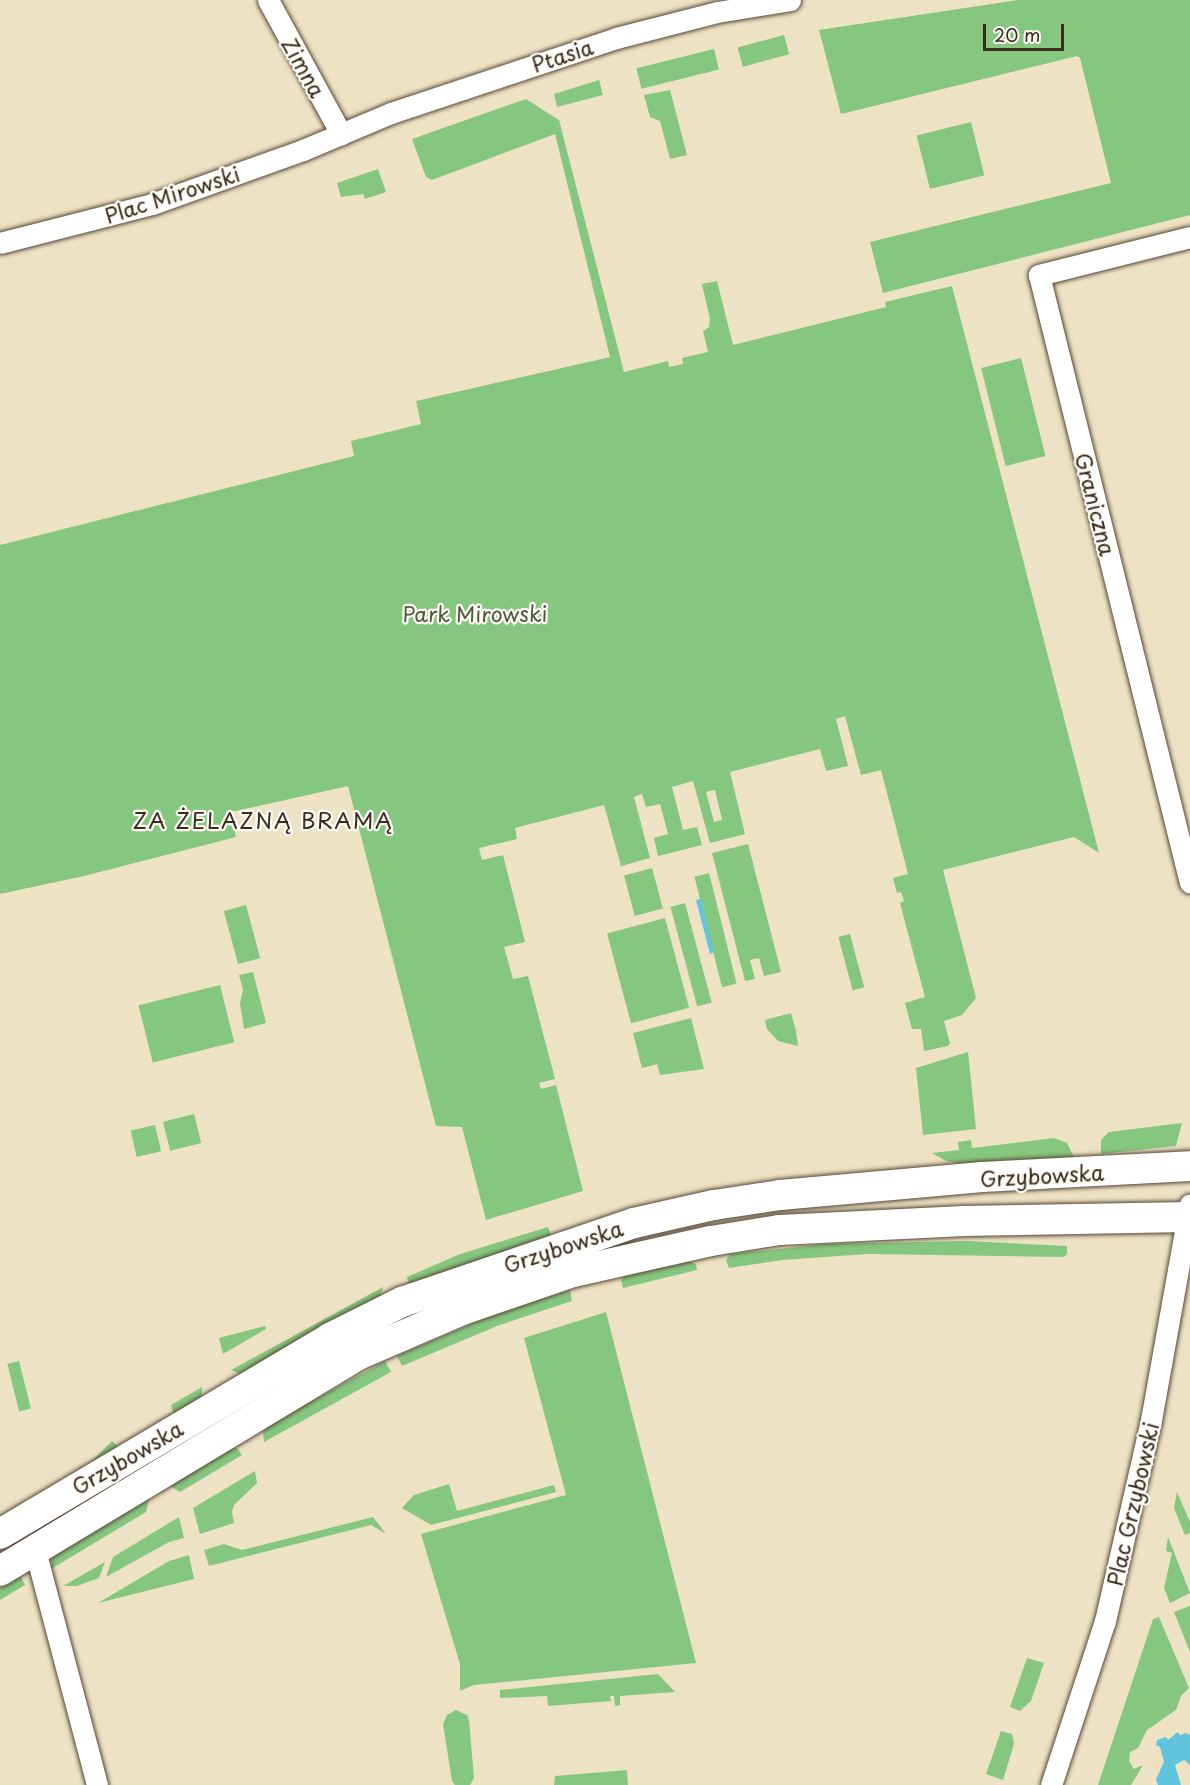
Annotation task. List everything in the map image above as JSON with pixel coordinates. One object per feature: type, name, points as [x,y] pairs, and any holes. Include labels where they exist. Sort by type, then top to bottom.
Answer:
[{"type":"street","name":"Zimna","points":[[268,0],[341,134]]},
{"type":"street","name":"Ptasia","points":[[341,134],[391,113],[616,38],[717,12],[790,0]]},
{"type":"street","name":"Plac Mirowski","points":[[0,243],[152,204],[341,134]]},
{"type":"street","name":"Graniczna","points":[[1190,237],[1039,275],[1190,883]]},
{"type":"street","name":"Grzybowska","points":[[0,1534],[330,1338],[402,1302],[634,1223],[714,1205],[780,1195],[982,1177],[1190,1166]]},
{"type":"street","name":"Grzybowska","points":[[0,1571],[358,1355],[462,1310],[573,1272],[711,1241],[779,1230],[1189,1213]]},
{"type":"street","name":"Plac Grzybowski","points":[[1051,1785],[1106,1621],[1150,1420],[1189,1213]]},
{"type":"street","points":[[35,1550],[97,1785]]},
{"type":"green space","points":[[1018,0],[1190,0],[1190,215],[883,293],[870,242],[1111,183],[1080,58],[1077,56],[841,114],[819,30]]},
{"type":"green space","points":[[784,35],[789,54],[743,67],[738,47]]},
{"type":"green space","points":[[714,49],[719,69],[641,89],[636,68]]},
{"type":"green space","points":[[599,80],[603,95],[557,107],[554,94]]},
{"type":"green space","points":[[670,90],[687,155],[670,159],[660,121],[650,117],[644,95]]},
{"type":"green space","name":"Park Mirowski","points":[[526,99],[559,120],[624,372],[668,361],[669,367],[683,364],[682,358],[708,352],[703,331],[709,327],[710,319],[702,284],[717,281],[733,345],[886,307],[885,302],[952,286],[1099,853],[1074,837],[943,870],[976,998],[962,1015],[944,1021],[950,1043],[948,1046],[924,1051],[921,1029],[912,1029],[905,1003],[925,997],[900,903],[904,901],[901,892],[897,893],[893,878],[908,874],[881,770],[861,775],[845,716],[836,719],[848,766],[826,771],[820,749],[730,772],[745,834],[710,843],[693,781],[672,787],[683,830],[697,827],[702,845],[658,856],[654,838],[668,834],[660,804],[646,807],[642,794],[634,797],[650,858],[621,866],[604,805],[515,828],[517,839],[479,848],[482,860],[503,855],[525,942],[504,947],[513,979],[528,976],[555,1079],[539,1083],[541,1089],[556,1085],[583,1191],[486,1220],[462,1127],[436,1126],[348,786],[231,812],[236,837],[84,876],[0,894],[0,545],[354,456],[351,441],[421,424],[416,401],[610,357],[555,134],[432,180],[426,177],[412,139]],"holes":[[[715,790],[722,820],[714,822],[706,792]]]},
{"type":"green space","points":[[971,122],[984,175],[930,189],[917,136]]},
{"type":"green space","points":[[378,169],[386,192],[365,199],[363,194],[341,197],[337,183]]},
{"type":"green space","points":[[1021,358],[1045,456],[1006,466],[981,368]]},
{"type":"green space","points":[[748,844],[781,972],[764,976],[759,958],[750,960],[755,979],[745,981],[712,853]]},
{"type":"green space","points":[[652,868],[663,909],[635,916],[624,876]]},
{"type":"green space","points":[[709,873],[737,984],[722,987],[694,877]]},
{"type":"green space","points":[[685,903],[712,1002],[697,1006],[671,907]]},
{"type":"green space","points":[[246,905],[260,958],[238,964],[224,911]]},
{"type":"green space","points":[[665,918],[689,1008],[631,1023],[607,934]]},
{"type":"green space","points":[[850,934],[864,987],[853,990],[838,937]]},
{"type":"green space","points":[[253,972],[266,1023],[244,1029],[240,1003],[243,990],[239,975]]},
{"type":"green space","points":[[220,985],[234,1042],[153,1063],[138,1005]]},
{"type":"green space","points":[[791,1013],[798,1046],[778,1041],[767,1029],[765,1020]]},
{"type":"green space","points":[[691,1018],[704,1069],[660,1075],[657,1064],[642,1068],[633,1033]]},
{"type":"green space","points":[[968,1052],[976,1129],[923,1135],[916,1068]]},
{"type":"green space","points":[[194,1114],[201,1143],[170,1151],[163,1122]]},
{"type":"green space","points":[[1182,1123],[1176,1146],[1101,1154],[1101,1140],[1109,1132]]},
{"type":"green space","points":[[155,1125],[161,1151],[137,1157],[131,1131]]},
{"type":"green space","points":[[1054,1138],[1067,1143],[1074,1157],[957,1163],[946,1161],[932,1153],[959,1150],[958,1142],[971,1140],[972,1148]]},
{"type":"green space","points":[[548,1227],[551,1236],[409,1284],[407,1277],[460,1254]]},
{"type":"green space","points":[[966,1241],[1067,1246],[1067,1254],[1064,1257],[868,1254],[782,1260],[729,1268],[726,1260],[731,1254],[827,1244]]},
{"type":"green space","points":[[688,1261],[696,1264],[697,1270],[623,1288],[621,1280],[624,1276]]},
{"type":"green space","points":[[383,1287],[380,1299],[311,1332],[240,1374],[231,1370]]},
{"type":"green space","points":[[570,1290],[572,1301],[497,1326],[402,1366],[397,1356],[495,1314]]},
{"type":"green space","points":[[606,1312],[696,1663],[474,1685],[460,1691],[460,1664],[421,1534],[566,1495],[524,1338]]},
{"type":"green space","points":[[265,1326],[266,1329],[223,1354],[219,1338]]},
{"type":"green space","points":[[19,1361],[31,1409],[19,1411],[7,1364]]},
{"type":"green space","points":[[385,1361],[391,1372],[264,1442],[263,1433],[267,1426]]},
{"type":"green space","points":[[202,1387],[202,1397],[176,1413],[173,1412],[171,1405]]},
{"type":"green space","points":[[112,1441],[119,1448],[86,1481],[79,1474]]},
{"type":"green space","points":[[233,1448],[237,1448],[242,1455],[180,1492],[170,1486]]},
{"type":"green space","points":[[255,1471],[257,1483],[234,1505],[232,1512],[234,1523],[200,1534],[193,1508]]},
{"type":"green space","points":[[449,1484],[457,1511],[554,1485],[556,1492],[431,1525],[402,1508],[414,1495]]},
{"type":"green space","points":[[1177,1492],[1190,1522],[1190,1533],[1185,1535],[1174,1508]]},
{"type":"green space","points":[[149,1499],[146,1512],[51,1569],[52,1557]]},
{"type":"green space","points":[[179,1517],[184,1538],[169,1542],[106,1577],[113,1557]]},
{"type":"green space","points":[[373,1517],[386,1534],[371,1525],[209,1566],[204,1550],[224,1544],[242,1550]]},
{"type":"green space","points":[[1168,1537],[1190,1593],[1170,1603],[1164,1588],[1172,1553],[1166,1551]]},
{"type":"green space","points":[[189,1555],[194,1579],[98,1603],[169,1561]]},
{"type":"green space","points":[[105,1562],[99,1578],[77,1586],[63,1586]]},
{"type":"green space","points":[[17,1577],[21,1577],[25,1585],[0,1600],[0,1588]]},
{"type":"green space","points":[[1190,1606],[1190,1652],[1174,1612]]},
{"type":"green space","points":[[1159,1617],[1189,1688],[1181,1696],[1176,1710],[1147,1730],[1138,1748],[1130,1752],[1129,1761],[1134,1769],[1143,1765],[1131,1785],[1098,1785],[1153,1619]]},
{"type":"green space","points":[[1027,1658],[1044,1663],[1031,1701],[1020,1711],[1010,1707]]},
{"type":"green space","points":[[658,1674],[675,1692],[620,1696],[620,1705],[615,1706],[614,1696],[610,1696],[611,1701],[548,1706],[547,1696],[500,1698],[500,1690]]},
{"type":"green space","points":[[456,1710],[467,1715],[469,1720],[474,1778],[470,1785],[455,1785],[452,1781],[443,1724],[447,1715]]},
{"type":"green space","points":[[1001,1731],[1012,1734],[1014,1744],[1003,1780],[986,1774]]},
{"type":"green space","points":[[627,1770],[628,1785],[554,1785],[555,1776]]},
{"type":"water","points":[[701,899],[714,952],[710,954],[696,900]]},
{"type":"water","points":[[1178,1732],[1180,1735],[1186,1733],[1190,1735],[1190,1765],[1184,1760],[1175,1765],[1181,1785],[1158,1785],[1156,1779],[1164,1762],[1160,1747],[1156,1745],[1157,1740],[1166,1737],[1168,1740]]},
{"type":"district","name":"ZA ŻELAZNĄ BRAMĄ","points":[[263,820]]}]
